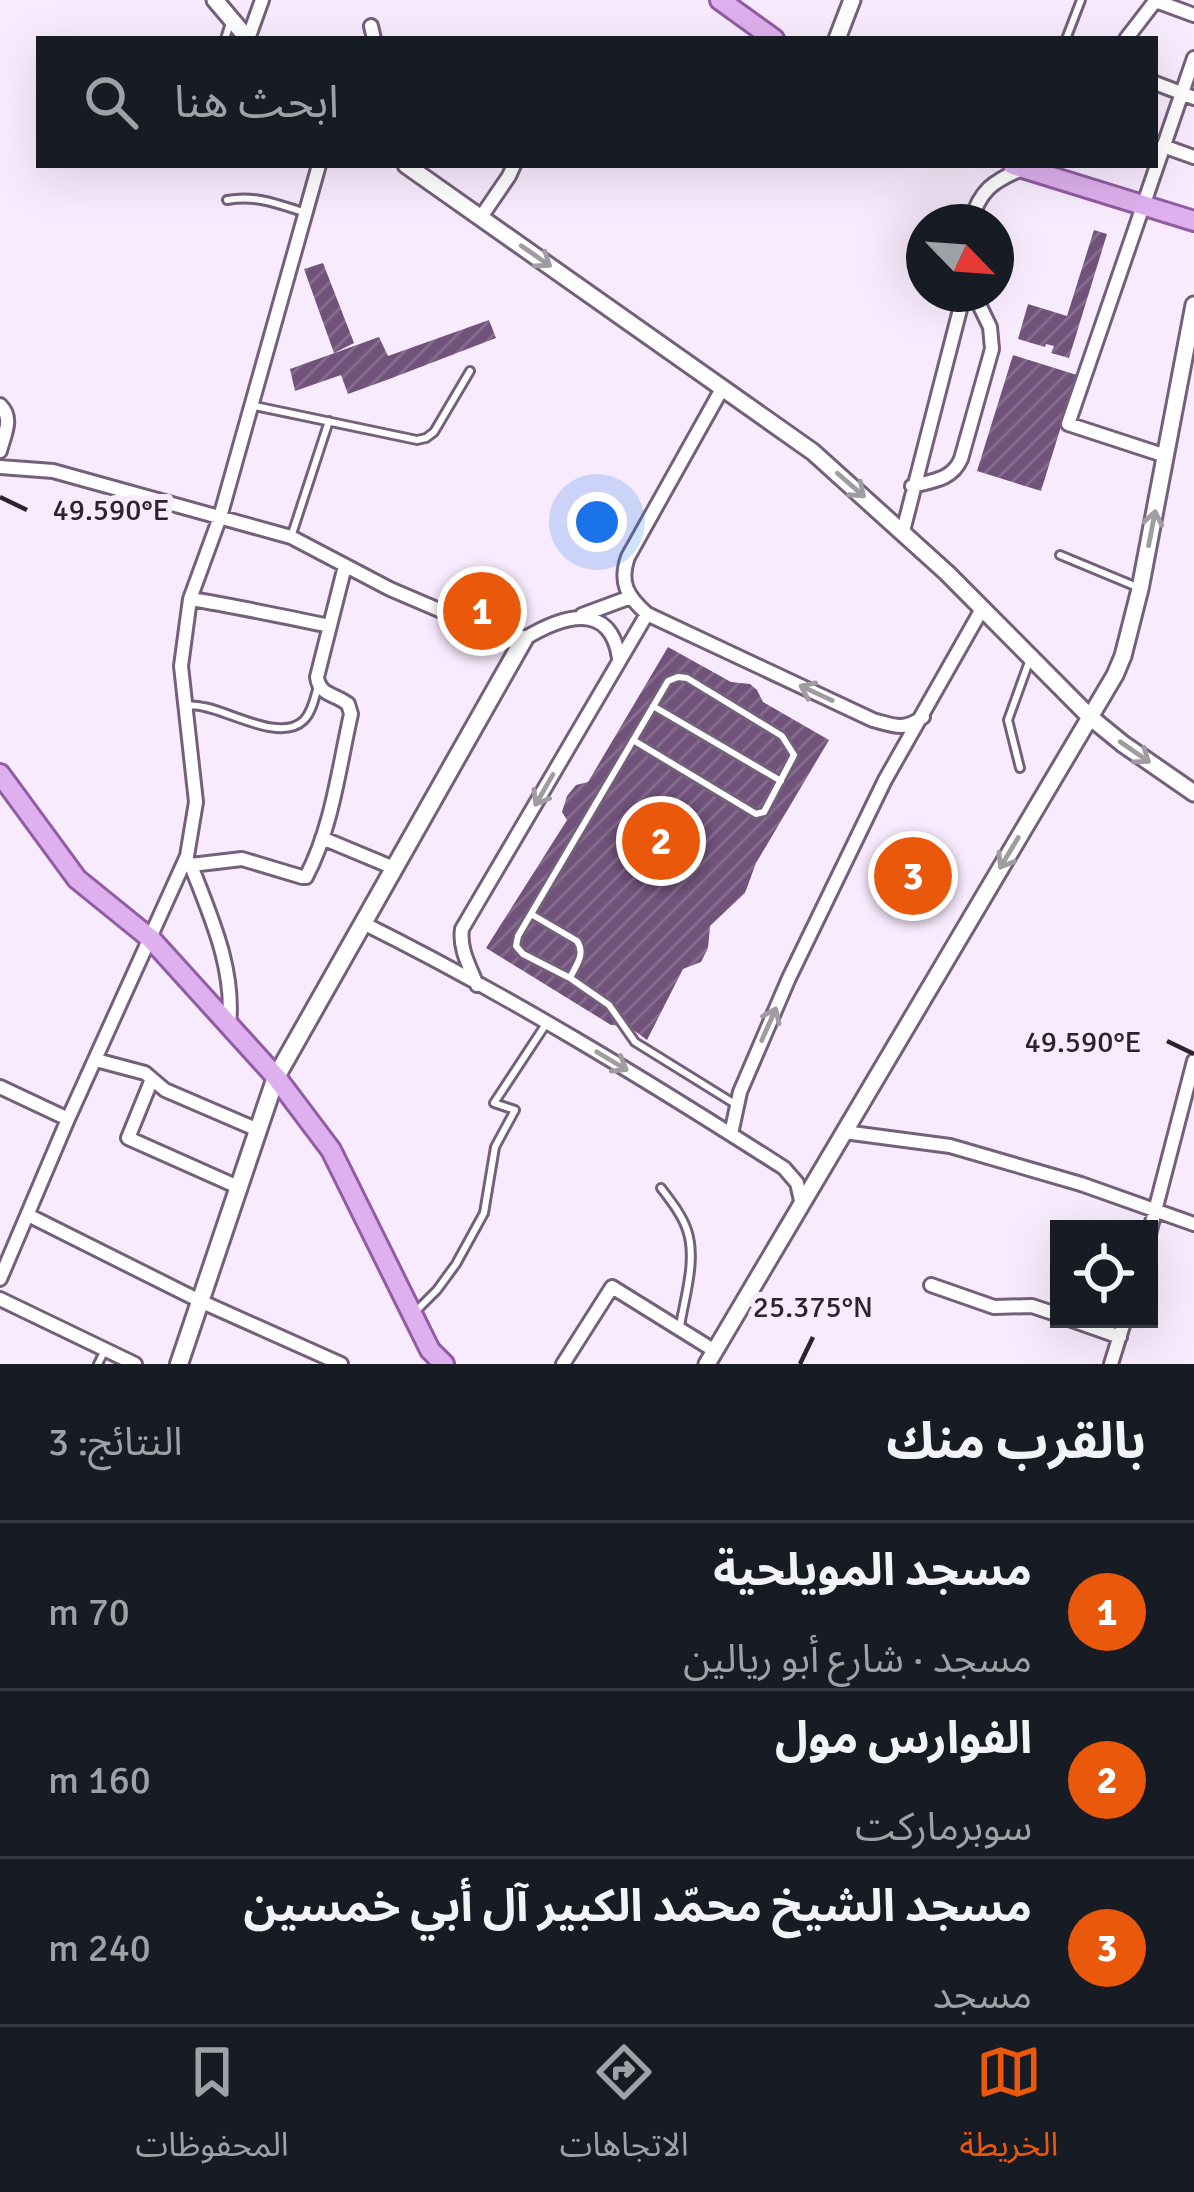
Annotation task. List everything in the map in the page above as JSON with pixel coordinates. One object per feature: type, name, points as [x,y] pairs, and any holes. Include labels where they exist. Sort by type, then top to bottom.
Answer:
[{"type":"main road","points":[[720,0],[770,36]]},
{"type":"main road","points":[[1021,168],[1194,221]]},
{"type":"main road","points":[[179,1364],[276,1077],[522,642]]},
{"type":"main road","points":[[0,774],[77,879],[152,938],[276,1077],[332,1150],[414,1313],[432,1359]]},
{"type":"street","points":[[215,0],[245,36]]},
{"type":"street","points":[[249,36],[262,0]]},
{"type":"street","points":[[838,36],[852,0]]},
{"type":"street","points":[[1128,36],[1156,1],[1194,15]]},
{"type":"street","points":[[1158,160],[1187,96],[1194,58]]},
{"type":"street","points":[[1158,84],[1187,96]]},
{"type":"street","points":[[1163,146],[1194,157]]},
{"type":"street","points":[[0,1279],[68,1119],[189,861],[196,802],[181,665],[190,599],[220,517],[318,168]]},
{"type":"street","points":[[413,168],[813,452],[903,531],[1090,717],[1194,793]]},
{"type":"street","points":[[481,217],[513,168]]},
{"type":"street","points":[[976,204],[990,184],[1016,168]]},
{"type":"street","points":[[1155,168],[1068,424],[1166,456]]},
{"type":"street","points":[[563,1364],[612,1287],[680,1329],[711,1358],[1124,656],[1194,305]]},
{"type":"street","points":[[903,531],[959,312]]},
{"type":"street","points":[[912,486],[948,476],[961,460],[992,349],[983,312]]},
{"type":"street","points":[[723,387],[628,556],[623,570],[628,598],[646,614],[873,719],[896,727],[910,726],[923,717]]},
{"type":"street","points":[[0,405],[8,420],[0,451]]},
{"type":"street","points":[[0,467],[53,471],[291,537],[390,590],[522,642],[540,629],[628,598]]},
{"type":"street","points":[[189,861],[242,859],[306,877],[322,838],[351,714],[348,704],[318,686],[317,676],[345,566]]},
{"type":"street","points":[[190,599],[330,626]]},
{"type":"street","points":[[731,1134],[736,1105],[789,979],[885,780],[982,609]]},
{"type":"street","points":[[477,985],[460,940],[462,929],[646,614]]},
{"type":"street","points":[[575,618],[607,626],[620,661]]},
{"type":"street","points":[[322,838],[394,868]]},
{"type":"street","points":[[189,861],[217,933],[232,997],[229,1024]]},
{"type":"street","points":[[363,923],[430,957],[731,1134],[793,1175],[802,1205]]},
{"type":"street","points":[[96,1060],[145,1073],[165,1090],[258,1130]]},
{"type":"street","points":[[1152,1220],[1194,1061]]},
{"type":"street","points":[[152,1079],[128,1138],[238,1187]]},
{"type":"street","points":[[0,1087],[68,1119]]},
{"type":"street","points":[[844,1132],[950,1146],[1081,1184],[1194,1224]]},
{"type":"street","points":[[28,1215],[200,1301],[341,1364]]},
{"type":"street","points":[[931,1286],[994,1307],[1032,1306],[1050,1312]]},
{"type":"street","points":[[0,1299],[135,1364]]},
{"type":"street","points":[[1095,1328],[1120,1337]]},
{"type":"street","points":[[1111,1364],[1122,1328]]},
{"type":"lane","points":[[1067,36],[1081,0]]},
{"type":"lane","points":[[225,36],[232,20]]},
{"type":"lane","points":[[227,200],[261,198],[306,213]]},
{"type":"lane","points":[[251,405],[417,440],[434,431],[470,371]]},
{"type":"lane","points":[[291,537],[329,421]]},
{"type":"lane","points":[[1060,555],[1140,589]]},
{"type":"lane","points":[[1019,768],[1008,720],[1031,656]]},
{"type":"lane","points":[[633,740],[756,814],[764,812],[794,755],[782,736],[687,679],[668,680],[518,935],[516,946],[609,1005],[635,1042],[736,1105]]},
{"type":"lane","points":[[185,705],[210,708],[237,720],[295,727],[308,715],[318,686]]},
{"type":"lane","points":[[652,706],[781,781]]},
{"type":"lane","points":[[531,914],[578,941],[581,956],[570,978]]},
{"type":"lane","points":[[414,1313],[456,1264],[484,1213],[495,1148],[515,1109],[494,1103],[546,1024]]},
{"type":"lane","points":[[661,1188],[688,1231],[680,1329]]},
{"type":"lane","points":[[98,1364],[105,1349]]},
{"type":"building","points":[[1094,230],[1107,234],[1069,358],[1051,353],[1054,346],[1018,339],[1028,304],[1067,316]]},
{"type":"building","points":[[323,263],[354,343],[334,353],[304,269]]},
{"type":"building","points":[[489,320],[496,338],[392,378],[348,394],[341,375],[295,391],[290,369],[379,337],[388,356]]},
{"type":"building","points":[[1013,355],[1077,375],[1041,491],[977,471]]},
{"type":"building","points":[[668,647],[731,682],[750,684],[763,702],[829,740],[756,863],[745,893],[710,926],[701,962],[683,969],[647,1040],[628,1026],[611,1025],[486,948],[567,820],[562,812],[567,796],[576,785],[588,782]]},
{"type":"place","name":"مسجد المويلحية","points":[[482,611]]},
{"type":"place","name":"الفوارس مول","points":[[661,841]]},
{"type":"place","name":"مسجد الشيخ محمّد الكبير آل أبي خمسين","points":[[913,876]]}]
